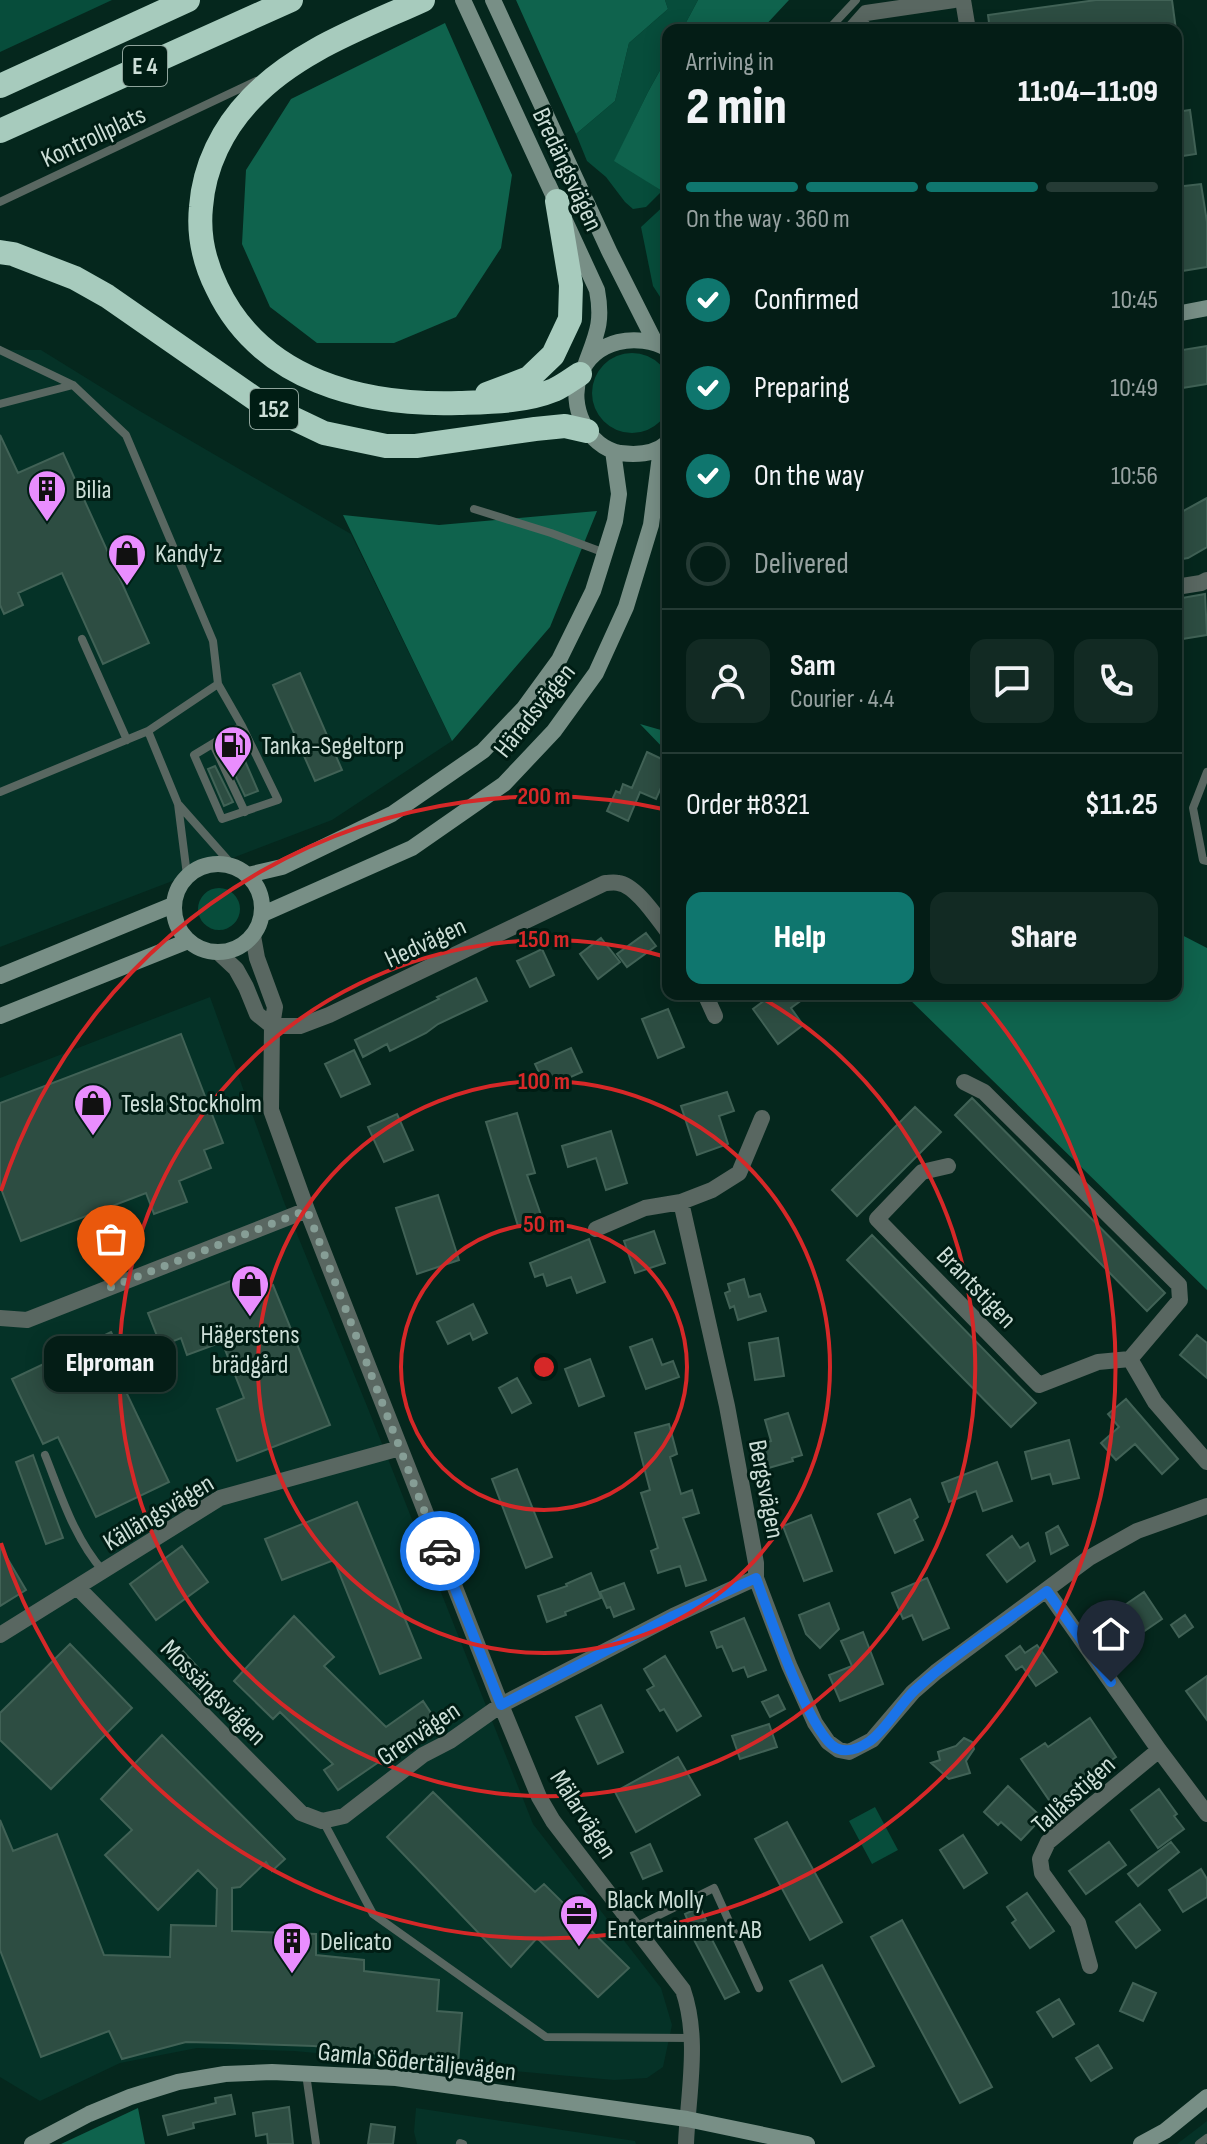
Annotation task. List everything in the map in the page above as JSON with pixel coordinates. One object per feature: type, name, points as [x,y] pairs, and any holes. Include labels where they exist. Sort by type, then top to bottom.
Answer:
[{"type":"highway","name":"E 4","points":[[0,86],[188,0]]},
{"type":"highway","name":"E 4","points":[[0,131],[291,0]]},
{"type":"highway","points":[[423,0],[290,65],[252,98],[231,122],[212,156],[202,193],[199,224],[205,264],[224,302],[245,333],[287,366],[328,385],[376,399],[422,404],[524,399],[554,390],[583,368]]},
{"type":"highway","points":[[465,403],[529,378],[553,355],[570,319],[571,285],[557,201]]},
{"type":"highway","name":"152","points":[[0,252],[13,254],[85,284],[261,403],[324,433],[386,446],[416,446],[565,426],[587,431]]},
{"type":"main road","name":"Bredängsvägen","points":[[463,0],[593,279],[601,311],[599,328],[576,390],[580,419],[587,431]]},
{"type":"main road","name":"Bredängsvägen","points":[[493,0],[610,253],[662,346]]},
{"type":"main road","points":[[1182,313],[1207,308]]},
{"type":"main road","points":[[583,368],[605,346],[626,339],[662,346]]},
{"type":"main road","points":[[587,431],[613,451],[634,455],[662,447]]},
{"type":"main road","name":"Häradsvägen","points":[[240,870],[282,867],[392,814],[483,751],[524,708],[559,660],[593,591],[615,521],[619,494],[613,451]]},
{"type":"main road","name":"Häradsvägen","points":[[263,914],[412,848],[504,784],[554,731],[596,673],[626,607],[651,525],[662,463]]},
{"type":"main road","points":[[206,864],[240,870],[259,890],[263,914],[253,936],[233,950],[220,954],[200,949],[188,941],[175,923],[173,905],[176,890],[187,875],[206,864]]},
{"type":"main road","points":[[0,976],[173,905]]},
{"type":"main road","points":[[0,1016],[188,941]]},
{"type":"main road","name":"Gamla Södertäljevägen","points":[[32,2144],[89,2114],[178,2082],[225,2074],[306,2073],[396,2078],[687,2119],[807,2144]]},
{"type":"main road","points":[[1141,2144],[1165,2131],[1207,2097]]},
{"type":"street","points":[[856,24],[866,13],[954,0]]},
{"type":"street","points":[[963,0],[967,24]]},
{"type":"street","points":[[1182,586],[1207,580]]},
{"type":"street","name":"Hedvägen","points":[[272,1026],[300,1026],[329,1015],[605,883],[621,883],[632,890],[662,924]]},
{"type":"street","name":"Mälarvägen","points":[[253,936],[257,958],[275,1007],[271,1110],[307,1210],[501,1705],[539,1797],[553,1821],[683,1990],[690,2012],[692,2038],[686,2144]]},
{"type":"street","points":[[220,954],[236,969],[257,1014],[272,1026]]},
{"type":"street","points":[[708,1000],[715,1016]]},
{"type":"street","points":[[964,1082],[984,1092],[1179,1285],[1180,1300],[1130,1359],[1155,1402],[1207,1462]]},
{"type":"street","points":[[596,1229],[645,1208],[681,1202],[712,1190],[739,1173],[762,1118]]},
{"type":"street","name":"Brantstigen","points":[[948,1166],[922,1172],[877,1219],[1039,1385],[1098,1362],[1130,1359]]},
{"type":"street","name":"Bergsvägen","points":[[681,1202],[727,1406],[756,1563],[756,1578],[815,1723],[828,1742],[839,1750],[849,1752],[872,1740],[913,1692],[936,1672],[1089,1558],[1137,1531],[1207,1506]]},
{"type":"street","points":[[0,1318],[27,1320],[307,1210]]},
{"type":"street","name":"Källängsvägen","points":[[0,1635],[220,1498],[400,1448]]},
{"type":"street","name":"Grenvägen","points":[[322,1821],[344,1816],[423,1755],[450,1741],[501,1705],[673,1616],[756,1578]]},
{"type":"street","name":"Mossängsvägen","points":[[78,1588],[301,1813],[322,1821]]},
{"type":"street","points":[[1047,1591],[1207,1814]]},
{"type":"street","name":"Tallåsstigen","points":[[1090,1966],[1078,1923],[1042,1873],[1040,1859],[1048,1842],[1159,1750]]},
{"type":"lane","points":[[834,24],[856,0]]},
{"type":"lane","name":"Kontrollplats","points":[[0,202],[290,65]]},
{"type":"lane","points":[[0,350],[73,385],[126,435],[213,641],[218,684],[242,726],[278,800],[222,819],[194,755],[242,726]]},
{"type":"lane","points":[[0,404],[73,385]]},
{"type":"lane","points":[[474,509],[605,553]]},
{"type":"lane","points":[[82,639],[127,740]]},
{"type":"lane","points":[[0,792],[148,731],[218,684]]},
{"type":"lane","points":[[148,731],[178,804],[187,875]]},
{"type":"lane","points":[[213,744],[245,812]]},
{"type":"lane","points":[[1207,772],[1193,808],[1203,860],[1207,861]]},
{"type":"lane","points":[[178,804],[240,870]]},
{"type":"lane","points":[[45,1455],[76,1531],[104,1571]]},
{"type":"lane","points":[[322,1821],[373,1914],[546,2037],[692,2038]]},
{"type":"lane","points":[[635,1927],[714,1888],[759,1988]]},
{"type":"lane","points":[[306,2073],[316,2144]]},
{"type":"lane","points":[[1199,2144],[1207,2138]]},
{"type":"shaded area","points":[[0,350],[41,350],[351,534],[452,741],[332,820],[0,947]]},
{"type":"shaded area","points":[[210,997],[284,1202],[533,1824],[661,1988],[672,2025],[663,2067],[647,2078],[614,2080],[294,2051],[197,2048],[120,2063],[40,2101],[0,2077],[0,1078]]},
{"type":"shaded area","points":[[416,2108],[635,2141],[636,2144],[417,2144],[414,2132]]},
{"type":"shaded area","points":[[1207,2121],[1207,2144],[1177,2144]]},
{"type":"green space","points":[[0,0],[112,0],[0,52]]},
{"type":"green space","points":[[516,0],[665,0],[668,9],[629,43],[615,101],[576,134]]},
{"type":"green space","points":[[665,0],[698,0],[685,24],[662,24],[662,67],[615,160],[662,191],[646,207],[633,209],[606,177],[587,161],[576,134],[615,101],[629,43],[668,9]]},
{"type":"green space","points":[[698,0],[789,0],[767,24],[685,24]]},
{"type":"green space","points":[[445,23],[512,175],[501,248],[456,317],[394,343],[317,343],[270,307],[242,244],[246,170],[291,99]]},
{"type":"green space","points":[[662,67],[662,191],[614,161]]},
{"type":"green space","points":[[662,208],[662,300],[653,286],[641,227]]},
{"type":"green space","points":[[632,353],[647,356],[660,365],[660,421],[647,430],[632,433],[617,430],[604,421],[595,408],[592,393],[595,378],[604,365],[617,356]]},
{"type":"green space","points":[[597,511],[550,627],[452,741],[343,515],[439,525]]},
{"type":"green space","points":[[640,724],[662,730],[662,747]]},
{"type":"green space","points":[[219,888],[234,894],[240,909],[234,924],[219,930],[204,924],[198,909],[204,894]]},
{"type":"green space","points":[[1182,935],[1207,948],[1207,1290],[910,1000],[1182,1000]]},
{"type":"green space","points":[[875,1807],[898,1850],[872,1864],[849,1821]]},
{"type":"green space","points":[[138,2108],[145,2144],[61,2144]]},
{"type":"building","points":[[1096,0],[1172,0],[1175,24],[989,24],[988,15]]},
{"type":"building","points":[[1190,110],[1196,154],[1182,156],[1182,111]]},
{"type":"building","points":[[1201,184],[1207,222],[1207,267],[1182,271],[1182,186]]},
{"type":"building","points":[[1207,346],[1207,384],[1182,388],[1182,350]]},
{"type":"building","name":"Bilia","points":[[0,435],[18,473],[63,453],[149,643],[103,664],[62,573],[18,593],[23,605],[4,614],[0,605]]},
{"type":"building","points":[[1207,498],[1207,547],[1182,559],[1182,512]]},
{"type":"building","points":[[1205,594],[1207,635],[1182,639],[1182,598]]},
{"type":"building","points":[[300,673],[342,770],[315,781],[273,685]]},
{"type":"building","points":[[647,752],[662,759],[662,786],[656,799],[640,792],[628,821],[607,811],[616,791],[620,793],[623,784],[632,788]]},
{"type":"building","points":[[242,754],[258,791],[245,796],[228,760]]},
{"type":"building","points":[[215,766],[233,802],[224,806],[208,769]]},
{"type":"building","points":[[646,933],[656,946],[627,967],[617,954]]},
{"type":"building","points":[[601,938],[620,962],[598,979],[580,954]]},
{"type":"building","points":[[542,949],[554,975],[530,987],[517,961]]},
{"type":"building","points":[[476,978],[487,1001],[390,1051],[387,1044],[363,1057],[355,1040]]},
{"type":"building","points":[[765,1000],[802,1000],[791,1008],[803,1025],[778,1044],[753,1009]]},
{"type":"building","points":[[668,1009],[684,1047],[658,1058],[642,1019]]},
{"type":"building","points":[[181,1034],[223,1143],[204,1150],[211,1168],[179,1181],[187,1202],[154,1214],[146,1193],[21,1241],[0,1186],[0,1103]]},
{"type":"building","points":[[571,1048],[582,1072],[546,1088],[535,1064]]},
{"type":"building","points":[[354,1050],[370,1084],[341,1097],[325,1064]]},
{"type":"building","points":[[727,1092],[734,1111],[719,1116],[728,1144],[697,1155],[681,1106]]},
{"type":"building","points":[[972,1098],[1165,1293],[1147,1311],[955,1115]]},
{"type":"building","points":[[915,1107],[941,1132],[857,1216],[832,1190]]},
{"type":"building","points":[[517,1113],[535,1173],[527,1175],[542,1218],[518,1226],[486,1122]]},
{"type":"building","points":[[397,1114],[413,1150],[384,1162],[368,1127]]},
{"type":"building","points":[[611,1131],[627,1183],[606,1190],[596,1158],[568,1167],[562,1146]]},
{"type":"building","points":[[438,1195],[459,1260],[417,1274],[396,1208]]},
{"type":"building","points":[[654,1231],[665,1263],[635,1273],[624,1241]]},
{"type":"building","points":[[872,1235],[1036,1403],[1011,1427],[847,1260]]},
{"type":"building","points":[[589,1239],[605,1282],[577,1293],[571,1277],[547,1286],[543,1274],[535,1277],[530,1263]]},
{"type":"building","points":[[241,1277],[248,1294],[273,1285],[330,1425],[237,1461],[217,1409],[244,1398],[222,1342],[187,1355],[181,1338],[161,1346],[148,1313]]},
{"type":"building","points":[[744,1279],[749,1297],[760,1294],[766,1311],[738,1320],[734,1306],[730,1308],[725,1293],[730,1291],[728,1284]]},
{"type":"building","points":[[473,1304],[487,1333],[473,1340],[470,1333],[448,1344],[437,1322]]},
{"type":"building","points":[[111,1332],[129,1370],[118,1375],[169,1482],[96,1517],[58,1437],[43,1444],[12,1379]]},
{"type":"building","points":[[1197,1335],[1207,1343],[1207,1378],[1180,1355]]},
{"type":"building","points":[[778,1338],[784,1376],[755,1380],[749,1343]]},
{"type":"building","points":[[652,1339],[662,1365],[673,1361],[679,1377],[646,1389],[630,1347]]},
{"type":"building","points":[[590,1359],[604,1396],[579,1406],[565,1369]]},
{"type":"building","points":[[517,1378],[531,1403],[512,1413],[499,1388]]},
{"type":"building","points":[[1126,1399],[1178,1459],[1162,1474],[1135,1444],[1116,1460],[1101,1443],[1119,1427],[1108,1414]]},
{"type":"building","points":[[788,1413],[802,1455],[792,1458],[793,1461],[765,1469],[758,1445],[771,1441],[765,1420]]},
{"type":"building","points":[[669,1424],[677,1454],[670,1457],[681,1494],[692,1490],[699,1513],[683,1518],[706,1580],[686,1586],[680,1566],[658,1573],[651,1551],[658,1548],[641,1493],[650,1490],[635,1433]]},
{"type":"building","points":[[1069,1440],[1079,1478],[1053,1484],[1050,1474],[1032,1479],[1025,1452]]},
{"type":"building","points":[[33,1455],[63,1538],[46,1544],[16,1462]]},
{"type":"building","points":[[997,1462],[1012,1501],[983,1511],[976,1491],[949,1502],[942,1483]]},
{"type":"building","points":[[517,1469],[552,1557],[526,1568],[492,1479]]},
{"type":"building","points":[[910,1499],[918,1517],[914,1520],[923,1540],[895,1553],[878,1514]]},
{"type":"building","points":[[357,1502],[421,1658],[380,1674],[334,1560],[282,1580],[265,1539]]},
{"type":"building","points":[[811,1515],[832,1571],[804,1581],[783,1526]]},
{"type":"building","points":[[1058,1526],[1068,1545],[1051,1554],[1046,1533]]},
{"type":"building","points":[[1012,1536],[1020,1548],[1028,1543],[1035,1561],[1007,1582],[987,1555]]},
{"type":"building","points":[[0,1546],[26,1590],[0,1606]]},
{"type":"building","points":[[182,1546],[208,1582],[156,1620],[130,1584]]},
{"type":"building","points":[[591,1573],[601,1598],[547,1622],[538,1596]]},
{"type":"building","points":[[927,1578],[949,1628],[923,1640],[912,1615],[903,1619],[892,1593]]},
{"type":"building","points":[[624,1583],[634,1609],[614,1617],[600,1592]]},
{"type":"building","points":[[1144,1592],[1162,1619],[1137,1636],[1128,1623],[1132,1621],[1122,1607]]},
{"type":"building","points":[[829,1603],[839,1629],[820,1648],[806,1634],[799,1615]]},
{"type":"building","points":[[1185,1615],[1193,1627],[1179,1637],[1171,1625]]},
{"type":"building","points":[[294,1616],[334,1657],[324,1666],[386,1727],[423,1701],[437,1722],[338,1790],[324,1770],[333,1764],[280,1712],[273,1719],[234,1681]]},
{"type":"building","points":[[744,1618],[766,1670],[748,1677],[744,1667],[733,1671],[722,1646],[717,1648],[711,1632]]},
{"type":"building","points":[[863,1632],[883,1684],[840,1701],[829,1675],[852,1666],[841,1641]]},
{"type":"building","points":[[70,1644],[132,1708],[51,1789],[0,1740],[0,1713]]},
{"type":"building","points":[[1037,1645],[1057,1672],[1036,1686],[1022,1666],[1016,1670],[1006,1656],[1020,1646],[1025,1653]]},
{"type":"building","points":[[181,1649],[212,1683],[200,1694],[168,1660]]},
{"type":"building","points":[[665,1656],[701,1716],[677,1731],[664,1709],[660,1711],[647,1690],[654,1686],[644,1669]]},
{"type":"building","points":[[1207,1676],[1207,1720],[1186,1691]]},
{"type":"building","points":[[778,1695],[785,1709],[770,1717],[762,1702]]},
{"type":"building","points":[[601,1705],[623,1752],[598,1764],[576,1717]]},
{"type":"building","points":[[1090,1718],[1116,1757],[1051,1803],[1021,1759],[1045,1743],[1048,1747]]},
{"type":"building","points":[[769,1724],[777,1747],[740,1759],[732,1736]]},
{"type":"building","points":[[162,1735],[285,1859],[272,1871],[266,1862],[240,1887],[232,1888],[232,1931],[316,1934],[316,1955],[364,1960],[364,1971],[439,1980],[437,2011],[462,2013],[458,2064],[314,2046],[186,2042],[122,2059],[109,2031],[41,2057],[0,1950],[0,1820],[13,1851],[57,1834],[104,1955],[170,1957],[171,1925],[216,1926],[217,1889],[198,1870],[158,1910],[105,1855],[132,1830],[101,1799]]},
{"type":"building","points":[[964,1738],[972,1742],[974,1749],[966,1761],[970,1773],[949,1779],[931,1763],[940,1760],[938,1752],[956,1746]]},
{"type":"building","points":[[678,1757],[700,1795],[636,1832],[615,1792]]},
{"type":"building","points":[[1008,1786],[1037,1813],[1033,1816],[1038,1822],[1021,1840],[984,1812]]},
{"type":"building","points":[[1159,1789],[1184,1829],[1158,1848],[1131,1810]]},
{"type":"building","points":[[433,1792],[535,1892],[544,1884],[629,1968],[598,1997],[537,1938],[511,1967],[387,1837]]},
{"type":"building","points":[[787,1822],[842,1922],[810,1940],[755,1839]]},
{"type":"building","points":[[963,1835],[987,1873],[964,1888],[940,1850]]},
{"type":"building","points":[[1109,1842],[1126,1865],[1086,1894],[1069,1871]]},
{"type":"building","points":[[1171,1842],[1179,1852],[1138,1886],[1128,1874]]},
{"type":"building","points":[[650,1844],[662,1871],[643,1879],[631,1853]]},
{"type":"building","points":[[1201,1869],[1207,1879],[1207,1897],[1183,1912],[1169,1890]]},
{"type":"building","points":[[1027,1893],[1054,1931],[1030,1948],[1012,1923],[1016,1920],[1007,1907]]},
{"type":"building","points":[[1140,1904],[1160,1930],[1136,1948],[1116,1922]]},
{"type":"building","points":[[700,1907],[706,1920],[691,1928],[685,1914]]},
{"type":"building","points":[[902,1920],[992,2087],[960,2103],[871,1937]]},
{"type":"building","points":[[706,1928],[739,1992],[725,1999],[692,1936]]},
{"type":"building","points":[[822,1965],[874,2066],[842,2082],[790,1981]]},
{"type":"building","points":[[1133,1983],[1156,1993],[1143,2021],[1120,2011]]},
{"type":"building","points":[[1059,1999],[1074,2024],[1053,2037],[1037,2012]]},
{"type":"building","points":[[1098,2045],[1112,2068],[1091,2081],[1076,2058]]},
{"type":"building","points":[[231,2095],[235,2114],[193,2123],[194,2128],[168,2135],[163,2116],[216,2103],[215,2098]]},
{"type":"building","points":[[289,2107],[293,2144],[268,2144],[267,2134],[256,2136],[253,2113]]},
{"type":"building","points":[[371,2124],[395,2127],[393,2144],[368,2144]]},
{"type":"way so far","points":[[111,1287],[307,1210],[440,1551]]},
{"type":"place","name":"Bilia","points":[[47,523]]},
{"type":"place","name":"Kandy'z","points":[[127,587]]},
{"type":"place","name":"Tanka-Segeltorp","points":[[233,779]]},
{"type":"place","name":"Tesla Stockholm","points":[[93,1137]]},
{"type":"place","name":"Elproman","points":[[111,1287]]},
{"type":"place","name":"Hägerstens brädgård","points":[[250,1318]]},
{"type":"place","name":"Black Molly Entertainment AB","points":[[579,1948]]},
{"type":"place","name":"Delicato","points":[[292,1975]]},
{"type":"route","points":[[440,1551],[501,1705],[673,1616],[756,1578],[815,1723],[828,1742],[839,1750],[849,1752],[872,1740],[913,1692],[936,1672],[1047,1591],[1111,1682]]}]
